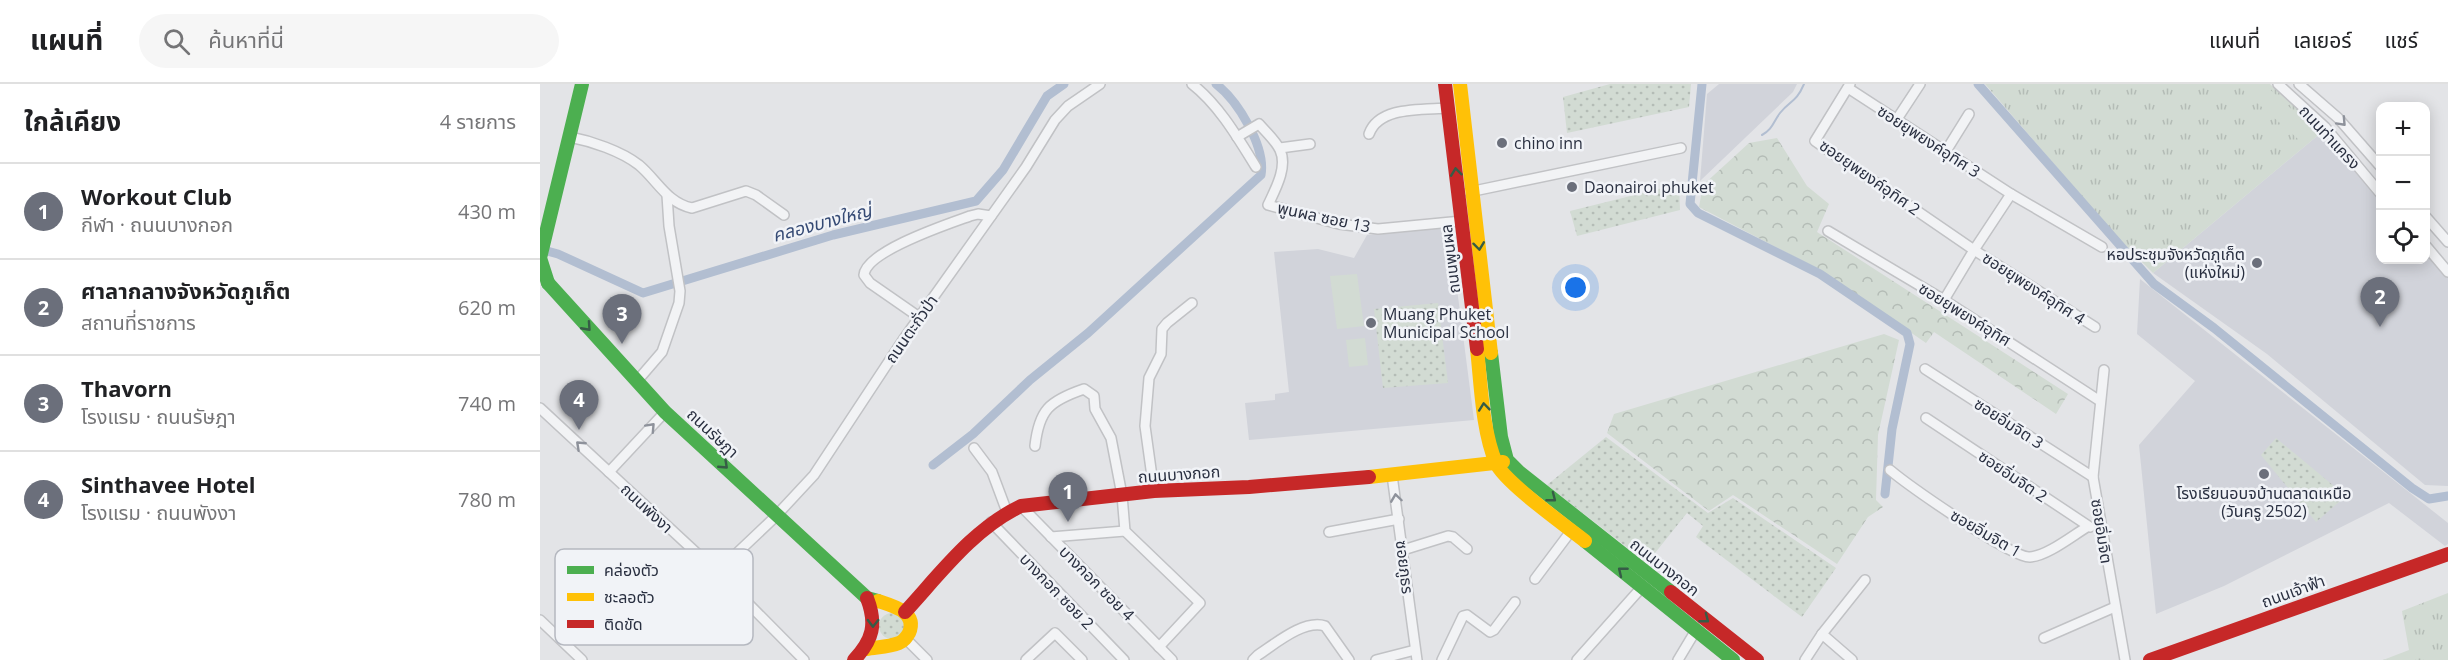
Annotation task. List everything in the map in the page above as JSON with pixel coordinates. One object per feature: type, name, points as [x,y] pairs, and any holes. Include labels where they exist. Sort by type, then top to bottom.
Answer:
[{"type":"main road","points":[[566,136],[573,84]]},
{"type":"main road","points":[[540,258],[557,172],[582,84]]},
{"type":"main road","name":"ถนนพูนผล","points":[[1445,84],[1465,192],[1498,415],[1502,462]]},
{"type":"main road","name":"ถนนพูนผล","points":[[1460,84],[1465,192],[1462,221],[1486,423],[1502,462]]},
{"type":"main road","name":"ถนนรัษฎา","points":[[540,258],[544,281],[665,412],[867,598]]},
{"type":"main road","name":"ถนนบางกอก","points":[[1502,462],[1508,479],[1733,660]]},
{"type":"main road","name":"ถนนบางกอก","points":[[905,612],[990,522],[1006,512],[1021,507],[1154,491],[1249,487],[1392,475],[1502,462],[1519,472],[1757,660]]},
{"type":"main road","name":"ถนนเจ้าฟ้า","points":[[2150,660],[2177,656],[2448,554]]},
{"type":"main road","points":[[866,649],[900,643],[906,639],[912,628],[905,612],[867,598]]},
{"type":"main road","points":[[854,660],[866,649],[873,635],[875,618],[867,598]]},
{"type":"street","name":"ถนนตะกั่วป่า","points":[[741,549],[813,476],[919,317],[1026,167],[1055,120],[1068,106],[1100,84]]},
{"type":"street","points":[[1192,84],[1240,134],[1256,167]]},
{"type":"street","points":[[1897,119],[1920,84]]},
{"type":"street","name":"ถนนท่าแครง","points":[[2278,84],[2325,127],[2376,188]]},
{"type":"street","points":[[2291,96],[2300,85]]},
{"type":"street","name":"ถนนท่าแครง","points":[[2300,85],[2338,118],[2376,161]]},
{"type":"street","name":"ซอยยุพยงค์อุทิศ 3","points":[[1849,86],[2011,194],[2102,247]]},
{"type":"street","name":"ซอยยุพยงค์อุทิศ 2","points":[[1849,86],[1815,141],[1974,250]]},
{"type":"street","points":[[1369,135],[1373,125],[1382,118],[1404,111],[1448,108]]},
{"type":"street","points":[[1946,152],[1969,114]]},
{"type":"street","points":[[1240,134],[1259,124],[1280,148],[1310,144]]},
{"type":"street","points":[[566,136],[633,161],[667,195],[683,206],[692,208],[750,192],[784,215]]},
{"type":"street","name":"พูนผล ซอย 13","points":[[1280,148],[1283,159],[1281,172],[1268,205],[1339,224],[1378,229],[1462,221]]},
{"type":"street","points":[[1465,192],[1681,148]]},
{"type":"street","points":[[1944,300],[2011,194]]},
{"type":"street","points":[[637,381],[654,363],[666,344],[677,313],[680,291],[666,205],[667,195]]},
{"type":"street","points":[[919,317],[870,283],[864,275],[866,267],[909,240],[970,216],[978,214],[991,216]]},
{"type":"street","points":[[2430,222],[2448,242]]},
{"type":"street","name":"ซอยยุพยงค์อุทิศ","points":[[1828,231],[1944,300],[2100,401]]},
{"type":"street","name":"ซอยยุพยงค์อุทิศ 4","points":[[1974,250],[2095,327]]},
{"type":"street","points":[[2430,251],[2448,272]]},
{"type":"street","points":[[1154,491],[1145,426],[1149,378],[1161,354],[1162,329],[1192,303]]},
{"type":"street","name":"ซอยอิ่มจิต 3","points":[[1925,369],[2093,477]]},
{"type":"street","name":"ซอยอิ่มจิต","points":[[2104,370],[2093,477],[2125,660]]},
{"type":"street","points":[[1035,446],[1037,424],[1043,411],[1084,389],[1094,396],[1095,409],[1111,438],[1122,495],[1125,531],[1200,603],[1159,647]]},
{"type":"street","name":"ถนนพังงา","points":[[540,408],[692,549]]},
{"type":"street","points":[[609,472],[665,412]]},
{"type":"street","name":"ซอยอิ่มจิต 2","points":[[1926,418],[2004,468],[2087,527]]},
{"type":"street","points":[[974,447],[992,472],[1006,512]]},
{"type":"street","name":"ซอยอิ่มจิต 1","points":[[1890,470],[1923,496],[2021,557],[2040,555],[2087,527]]},
{"type":"street","name":"ซอยภูธร","points":[[1392,475],[1416,655]]},
{"type":"street","name":"บางกอก ซอย 4","points":[[1021,507],[1172,660]]},
{"type":"street","points":[[1329,532],[1399,519]]},
{"type":"street","name":"บางกอก ซอย 2","points":[[990,522],[1124,660]]},
{"type":"street","points":[[2087,527],[2102,527]]},
{"type":"street","points":[[1051,537],[1125,531]]},
{"type":"street","points":[[1535,579],[1571,531]]},
{"type":"street","points":[[1403,550],[1448,536],[1453,537],[1467,549]]},
{"type":"street","points":[[1805,660],[1822,634],[1866,580]]},
{"type":"street","points":[[1577,660],[1642,587]]},
{"type":"street","points":[[1442,660],[1463,616],[1467,615],[1490,632],[1515,602]]},
{"type":"street","points":[[2044,638],[2115,607]]},
{"type":"street","name":"ถนนพังงา","points":[[753,608],[804,660]]},
{"type":"street","points":[[1253,660],[1304,628],[1322,624],[1349,660]]},
{"type":"street","points":[[542,627],[555,638]]},
{"type":"street","points":[[1678,660],[1696,630]]},
{"type":"street","points":[[1026,660],[1055,633],[1082,660]]},
{"type":"street","points":[[1822,634],[1852,660]]},
{"type":"street","points":[[906,639],[927,660]]},
{"type":"street","points":[[564,645],[582,660]]},
{"type":"street","points":[[1376,660],[1416,655]]},
{"type":"shaded area","points":[[1719,84],[1797,84],[1793,92],[1700,181],[1707,94]]},
{"type":"shaded area","points":[[2322,132],[2376,193],[2376,264],[2430,264],[2430,256],[2448,277],[2448,486],[2425,485],[2267,354],[2153,273]]},
{"type":"shaded area","name":"Muang Phuket Municipal School","points":[[1449,227],[1474,420],[1249,440],[1245,403],[1275,400],[1275,394],[1289,392],[1274,252],[1318,249],[1354,258],[1367,235]]},
{"type":"shaded area","name":"โรงเรียนอบจบ้านตลาดเหนือ (วันครู 2502)","points":[[2140,279],[2448,523],[2448,544],[2445,546],[2389,503],[2224,586],[2156,614],[2139,445],[2195,381],[2137,334]]},
{"type":"green space","points":[[1610,84],[1691,84],[1689,107],[1567,133],[1563,97]]},
{"type":"green space","points":[[1985,84],[2270,84],[2322,132],[2153,273],[2116,236]]},
{"type":"green space","points":[[2236,84],[2264,84],[2310,126],[2298,139]]},
{"type":"green space","points":[[1777,138],[1807,186],[1829,204],[1817,232],[2068,394],[2056,414],[1934,332],[1926,343],[1822,271],[1699,207],[1703,185],[1749,143]]},
{"type":"green space","points":[[1679,184],[1680,210],[1577,236],[1570,211]]},
{"type":"green space","points":[[1357,274],[1364,326],[1337,329],[1330,276]]},
{"type":"green space","points":[[1438,303],[1448,383],[1383,388],[1374,309]]},
{"type":"green space","points":[[1884,334],[1899,340],[1878,435],[1876,500],[1883,507],[1868,517],[1837,564],[1733,495],[1709,511],[1607,433],[1614,414]]},
{"type":"green space","points":[[1365,338],[1368,365],[1349,367],[1346,340]]},
{"type":"green space","points":[[1606,437],[1708,513],[1733,498],[1836,568],[1802,617],[1696,537],[1703,526],[1687,513],[1647,563],[1547,485]]},
{"type":"green space","points":[[2276,438],[2346,496],[2316,522],[2261,455]]},
{"type":"green space","points":[[2448,593],[2448,660],[2383,660],[2409,650],[2402,611]]},
{"type":"green space","points":[[892,613],[901,617],[905,626],[901,635],[892,639],[883,635],[879,626],[883,617]]},
{"type":"waterway","name":"คลองบางใหญ่","points":[[540,249],[558,254],[643,293],[833,235],[976,201],[1003,170],[1047,96],[1064,84]]},
{"type":"waterway","points":[[933,465],[973,434],[1030,380],[1088,333],[1261,175],[1259,151],[1249,125],[1233,101],[1216,84]]},
{"type":"waterway","points":[[1702,84],[1690,204],[1698,213],[1820,274],[1907,333],[1910,344],[1892,429],[1885,494]]},
{"type":"waterway","points":[[1762,135],[1771,128],[1778,116],[1796,98],[1804,84]]},
{"type":"waterway","points":[[1978,84],[2154,284],[2214,328],[2412,488],[2429,499],[2448,496]]},
{"type":"traffic: fast","points":[[548,283],[540,258],[582,84]]},
{"type":"traffic: fast","points":[[548,283],[665,412],[867,598],[878,601]]},
{"type":"traffic: fast","points":[[1491,353],[1501,437],[1507,460],[1519,472],[1671,592]]},
{"type":"traffic: fast","points":[[1585,541],[1733,660]]},
{"type":"traffic: slow","points":[[1460,84],[1491,353]]},
{"type":"traffic: slow","points":[[1477,349],[1485,422],[1496,463],[1523,492],[1585,541]]},
{"type":"traffic: slow","points":[[1369,477],[1503,462]]},
{"type":"traffic: slow","points":[[866,649],[901,642],[908,635],[911,626],[910,620],[902,611],[878,601]]},
{"type":"traffic: jam","points":[[1445,84],[1477,349]]},
{"type":"traffic: jam","points":[[905,612],[972,540],[1021,506],[1154,491],[1249,487],[1369,477]]},
{"type":"traffic: jam","points":[[2150,660],[2448,554]]},
{"type":"traffic: jam","points":[[1671,592],[1757,660]]},
{"type":"traffic: jam","points":[[854,660],[865,646],[871,631],[872,616],[867,598]]},
{"type":"place","name":"chino inn","points":[[1502,143]]},
{"type":"place","name":"Daonairoi phuket","points":[[1572,187]]},
{"type":"place","name":"หอประชุมจังหวัดภูเก็ต (แห่งใหม่)","points":[[2257,263]]},
{"type":"place","name":"Muang Phuket Municipal School","points":[[1371,323]]},
{"type":"place","name":"ศาลากลางจังหวัดภูเก็ต","points":[[2380,327]]},
{"type":"place","name":"Thavorn","points":[[622,344]]},
{"type":"place","name":"Sinthavee Hotel","points":[[579,430]]},
{"type":"place","name":"โรงเรียนอบจบ้านตลาดเหนือ (วันครู 2502)","points":[[2264,474]]},
{"type":"place","name":"Workout Club","points":[[1068,522]]}]
